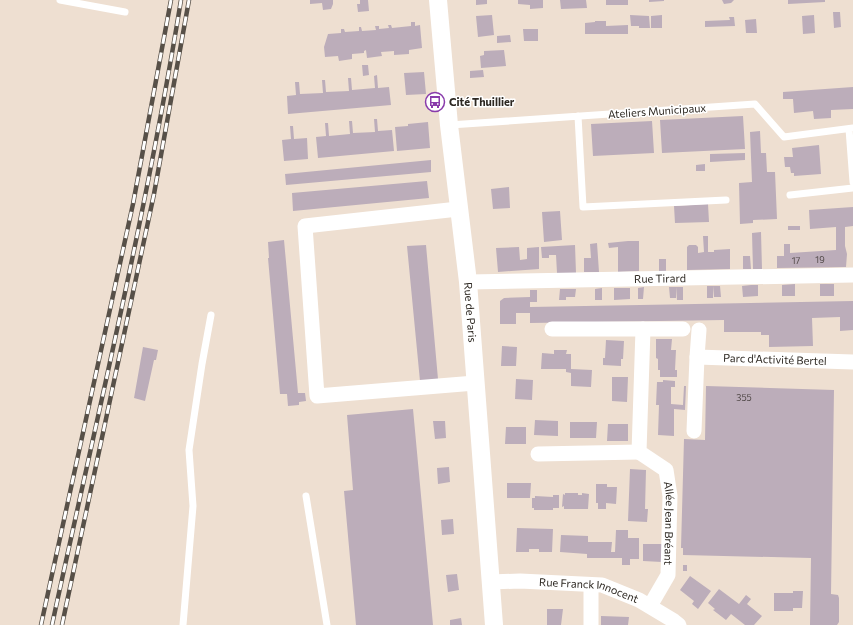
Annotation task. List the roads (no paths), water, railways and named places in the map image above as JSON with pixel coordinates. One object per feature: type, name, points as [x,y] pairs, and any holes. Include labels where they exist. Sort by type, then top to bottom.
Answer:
[{"type":"street","name":"Rue de Paris","points":[[438,0],[449,125],[468,282],[494,625]]},
{"type":"street","points":[[458,209],[305,226],[317,396],[475,383]]},
{"type":"street","name":"Rue Tirard","points":[[468,282],[853,275]]},
{"type":"street","points":[[552,329],[683,329]]},
{"type":"street","points":[[538,454],[639,452],[643,329]]},
{"type":"street","points":[[694,431],[699,330]]},
{"type":"street","name":"Parc d'Activité Bertel","points":[[697,357],[853,362]]},
{"type":"street","name":"Allée Jean Bréant","points":[[639,452],[666,470],[670,496],[668,576],[650,606]]},
{"type":"street","name":"Rue Franck Innocent","points":[[490,582],[520,581],[602,585],[639,600],[674,620],[679,625]]},
{"type":"street","points":[[591,585],[591,625]]},
{"type":"lane","points":[[60,0],[125,12]]},
{"type":"lane","name":"Ateliers Municipaux","points":[[449,125],[755,104],[784,137],[851,128],[853,182]]},
{"type":"lane","points":[[578,116],[583,207],[726,200]]},
{"type":"lane","points":[[790,195],[853,188]]},
{"type":"lane","points":[[183,625],[193,506],[189,450],[211,315]]},
{"type":"lane","points":[[306,496],[327,625]]},
{"type":"railway","points":[[41,625],[133,204],[171,0]]},
{"type":"railway","points":[[52,625],[137,235],[168,79],[181,0]]},
{"type":"railway","points":[[62,625],[154,194],[189,0]]},
{"type":"place","name":"Cité Thuillier","points":[[435,102]]}]
